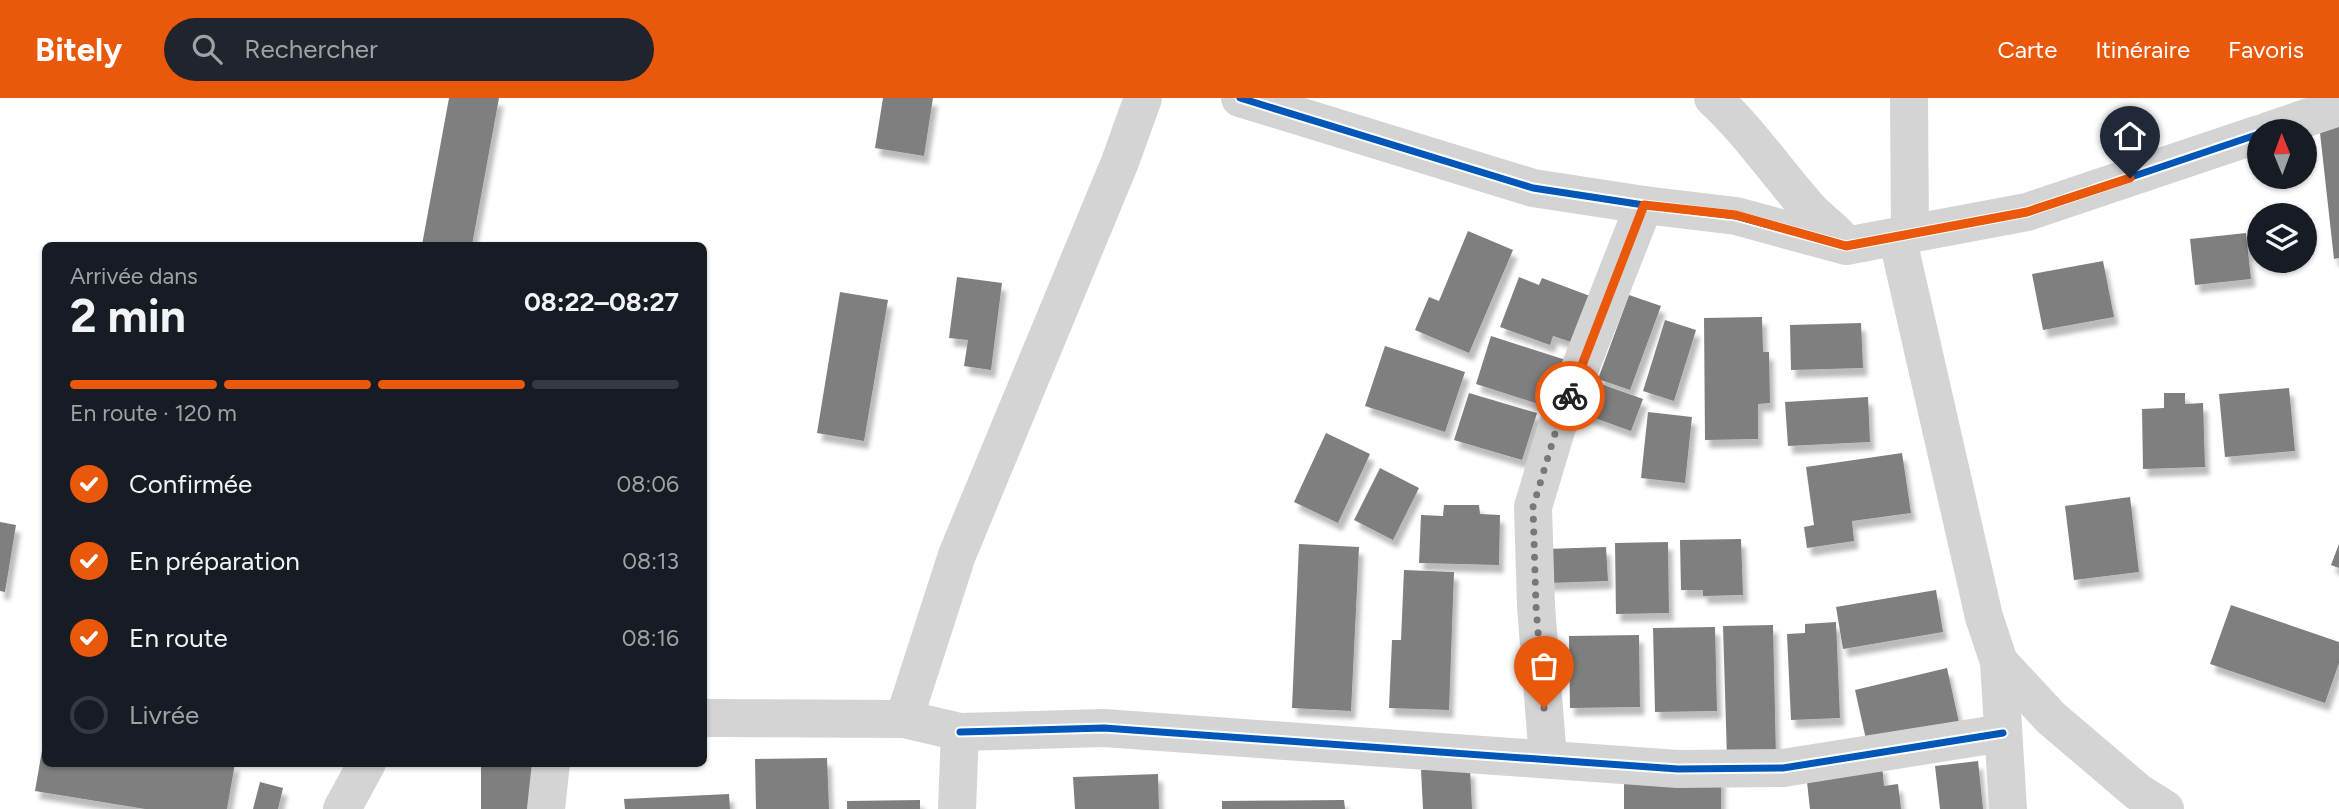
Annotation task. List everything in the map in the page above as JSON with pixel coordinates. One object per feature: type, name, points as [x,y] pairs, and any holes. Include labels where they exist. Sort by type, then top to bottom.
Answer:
[{"type":"street","points":[[904,719],[957,555],[1120,162],[1143,98]]},
{"type":"street","points":[[1240,98],[1533,188],[1644,205],[1736,215],[1846,246],[2027,212],[2247,138]]},
{"type":"street","points":[[1713,98],[1730,113],[1812,213],[1835,230],[1846,246]]},
{"type":"street","points":[[1909,98],[1904,235],[1984,617],[1999,662],[2008,809]]},
{"type":"street","points":[[2304,119],[2339,107]]},
{"type":"street","points":[[1548,759],[1536,606],[1533,507],[1557,427],[1644,205]]},
{"type":"street","points":[[1999,662],[2051,718],[2138,792],[2165,809]]},
{"type":"street","points":[[707,718],[904,719],[960,732],[1104,729],[1678,769],[1783,768],[2003,733]]},
{"type":"street","points":[[957,809],[960,732]]},
{"type":"street","points":[[342,809],[365,767]]},
{"type":"street","points":[[546,809],[551,767]]},
{"type":"building","points":[[449,98],[499,98],[473,242],[423,242]]},
{"type":"building","points":[[883,98],[933,98],[924,156],[875,148]]},
{"type":"building","points":[[2339,121],[2339,258],[2334,259],[2319,124]]},
{"type":"building","points":[[1468,231],[1513,250],[1469,353],[1415,330],[1429,297],[1439,301]]},
{"type":"building","points":[[2246,233],[2247,273],[2250,273],[2251,279],[2195,285],[2190,239]]},
{"type":"building","points":[[2103,261],[2114,317],[2043,330],[2032,274]]},
{"type":"building","points":[[957,277],[1002,283],[991,370],[964,366],[968,340],[949,338]]},
{"type":"building","points":[[1519,277],[1539,285],[1542,278],[1598,299],[1580,345],[1553,336],[1550,345],[1500,327]]},
{"type":"building","points":[[840,292],[888,300],[864,441],[817,433]]},
{"type":"building","points":[[1629,295],[1661,306],[1630,390],[1598,379]]},
{"type":"building","points":[[1762,317],[1763,352],[1769,352],[1770,403],[1758,404],[1758,439],[1705,440],[1704,318]]},
{"type":"building","points":[[1665,320],[1696,330],[1674,401],[1643,391]]},
{"type":"building","points":[[1861,323],[1863,368],[1791,370],[1790,325]]},
{"type":"building","points":[[1491,336],[1569,361],[1554,409],[1476,384]]},
{"type":"building","points":[[1385,346],[1465,372],[1445,432],[1365,406]]},
{"type":"building","points":[[1587,379],[1643,399],[1631,431],[1575,411]]},
{"type":"building","points":[[2289,388],[2295,451],[2225,457],[2219,394]]},
{"type":"building","points":[[1469,393],[1537,413],[1522,460],[1454,440]]},
{"type":"building","points":[[2164,393],[2185,393],[2185,404],[2203,403],[2205,467],[2143,469],[2142,409],[2164,408]]},
{"type":"building","points":[[1868,397],[1870,442],[1788,446],[1785,402]]},
{"type":"building","points":[[1648,412],[1692,417],[1685,483],[1641,478]]},
{"type":"building","points":[[1326,433],[1370,454],[1338,523],[1294,502]]},
{"type":"building","points":[[1902,453],[1911,513],[1852,521],[1854,541],[1807,548],[1804,527],[1814,525],[1806,467]]},
{"type":"building","points":[[1380,468],[1419,488],[1393,540],[1354,520]]},
{"type":"building","points":[[2130,497],[2139,572],[2074,580],[2065,506]]},
{"type":"building","points":[[1444,505],[1479,505],[1480,514],[1500,515],[1499,565],[1419,563],[1421,515],[1443,516]]},
{"type":"building","points":[[0,522],[16,525],[5,592],[0,591]]},
{"type":"building","points":[[1741,539],[1743,595],[1703,596],[1703,590],[1681,590],[1680,540]]},
{"type":"building","points":[[1668,542],[1669,613],[1616,614],[1615,543]]},
{"type":"building","points":[[1299,544],[1359,547],[1351,711],[1292,708]]},
{"type":"building","points":[[2339,544],[2339,568],[2331,565]]},
{"type":"building","points":[[1606,547],[1608,581],[1548,583],[1546,549]]},
{"type":"building","points":[[1404,570],[1454,572],[1449,710],[1389,708],[1392,640],[1401,640]]},
{"type":"building","points":[[1936,590],[1943,632],[1843,649],[1836,607]]},
{"type":"building","points":[[2231,605],[2339,642],[2339,663],[2325,703],[2210,664]]},
{"type":"building","points":[[1836,622],[1840,718],[1791,720],[1787,634],[1805,633],[1805,624]]},
{"type":"building","points":[[1773,625],[1776,758],[1727,758],[1723,626]]},
{"type":"building","points":[[1715,627],[1717,711],[1655,712],[1653,628]]},
{"type":"building","points":[[1639,635],[1640,707],[1570,708],[1569,636]]},
{"type":"building","points":[[1947,668],[1960,727],[1868,748],[1855,690]]},
{"type":"building","points":[[42,751],[42,767],[234,767],[227,809],[145,809],[35,791]]},
{"type":"building","points":[[827,758],[829,809],[756,809],[755,759]]},
{"type":"building","points":[[1978,761],[1983,809],[1940,809],[1935,766]]},
{"type":"building","points":[[1882,765],[1884,786],[1898,784],[1901,809],[1810,809],[1806,773]]},
{"type":"building","points":[[481,767],[535,767],[535,809],[481,809]]},
{"type":"building","points":[[1470,769],[1472,809],[1423,809],[1421,770]]},
{"type":"building","points":[[1158,774],[1159,809],[1075,809],[1073,777]]},
{"type":"building","points":[[1721,776],[1721,809],[1624,809],[1624,778]]},
{"type":"building","points":[[260,782],[283,788],[278,809],[253,809]]},
{"type":"building","points":[[729,794],[730,809],[625,809],[624,799]]},
{"type":"building","points":[[920,800],[920,809],[847,809],[847,801]]},
{"type":"building","points":[[1344,800],[1345,809],[1222,809],[1222,801]]},
{"type":"cycle path","points":[[1240,98],[1533,188],[1736,216],[1846,246],[2027,212],[2247,138]]},
{"type":"cycle path","points":[[960,732],[1104,728],[1678,769],[1783,768],[2003,733]]},
{"type":"way so far","points":[[1544,708],[1536,606],[1533,507],[1557,427],[1570,396]]},
{"type":"route","points":[[1570,396],[1644,205],[1736,215],[1846,246],[2027,212],[2130,178]]}]
